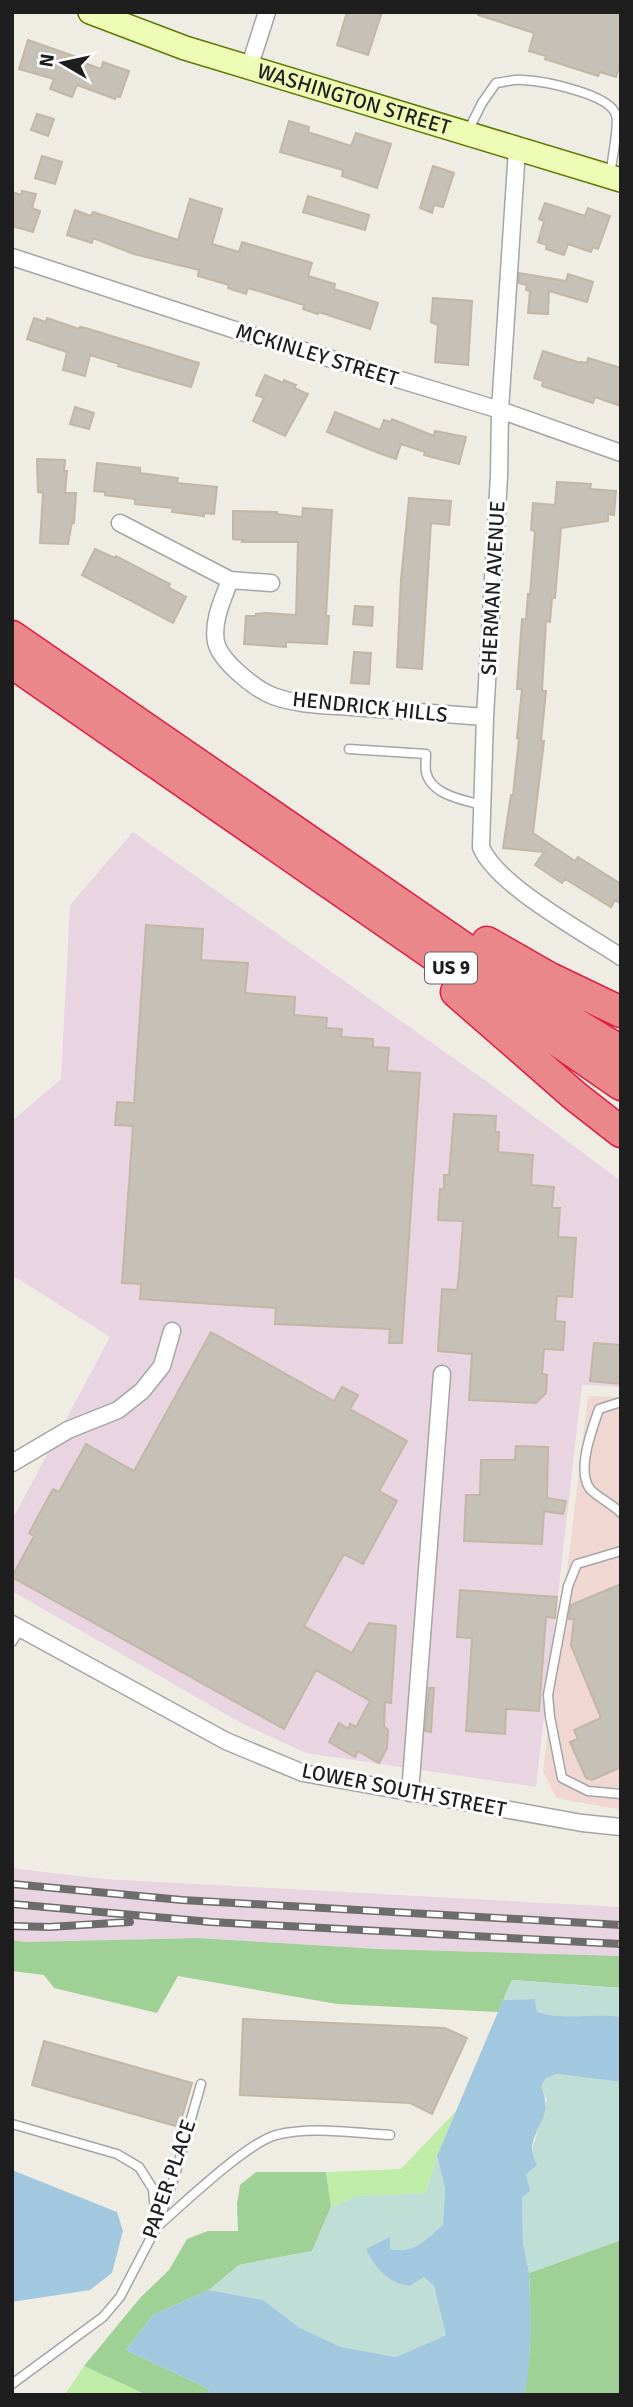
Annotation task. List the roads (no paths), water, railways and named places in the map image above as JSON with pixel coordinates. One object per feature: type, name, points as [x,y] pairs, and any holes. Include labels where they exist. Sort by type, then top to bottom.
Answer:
[{"type":"highway","name":"US 9","points":[[12,636],[621,1085]]},
{"type":"highway","name":"US 9","points":[[12,663],[621,1051]]},
{"type":"highway","points":[[289,840],[621,1012]]},
{"type":"highway","points":[[289,840],[575,1096],[621,1132]]},
{"type":"street","name":"WASHINGTON STREET","points":[[90,12],[185,48],[615,179]]},
{"type":"street","points":[[249,68],[267,12]]},
{"type":"street","name":"SHERMAN AVENUE","points":[[517,149],[500,410],[481,848],[486,860],[509,883],[621,957]]},
{"type":"street","name":"MCKINLEY STREET","points":[[12,257],[232,329],[500,410],[621,453]]},
{"type":"street","points":[[120,523],[230,580],[271,583]]},
{"type":"street","name":"HENDRICK HILLS","points":[[230,580],[218,614],[217,644],[221,654],[254,687],[274,697],[306,703],[485,718]]},
{"type":"street","points":[[12,1463],[68,1430],[118,1410],[142,1391],[162,1366],[172,1331]]},
{"type":"street","points":[[410,1793],[442,1374]]},
{"type":"street","name":"LOWER SOUTH STREET","points":[[15,1631],[226,1741],[303,1773],[621,1827]]},
{"type":"lane","points":[[466,134],[496,83],[538,81],[582,92],[610,104],[617,116],[615,179]]},
{"type":"lane","points":[[349,749],[426,754],[426,773],[435,787],[447,795],[482,806]]},
{"type":"lane","points":[[621,1402],[599,1409],[588,1444],[584,1476],[591,1491],[611,1503],[621,1513]]},
{"type":"lane","points":[[621,1551],[578,1564],[568,1586],[548,1695],[562,1779],[588,1791],[621,1794]]},
{"type":"lane","name":"PAPER PLACE","points":[[12,2384],[103,2317],[120,2297],[157,2227],[201,2084]]},
{"type":"lane","points":[[12,2124],[117,2154],[139,2167],[153,2189],[157,2227]]},
{"type":"lane","points":[[157,2227],[243,2154],[273,2136],[306,2131],[390,2135]]},
{"type":"railway","points":[[12,1884],[182,1900],[621,1925]]},
{"type":"railway","points":[[12,1904],[211,1922],[621,1944]]},
{"type":"railway","points":[[12,1926],[49,1927],[130,1922]]}]
